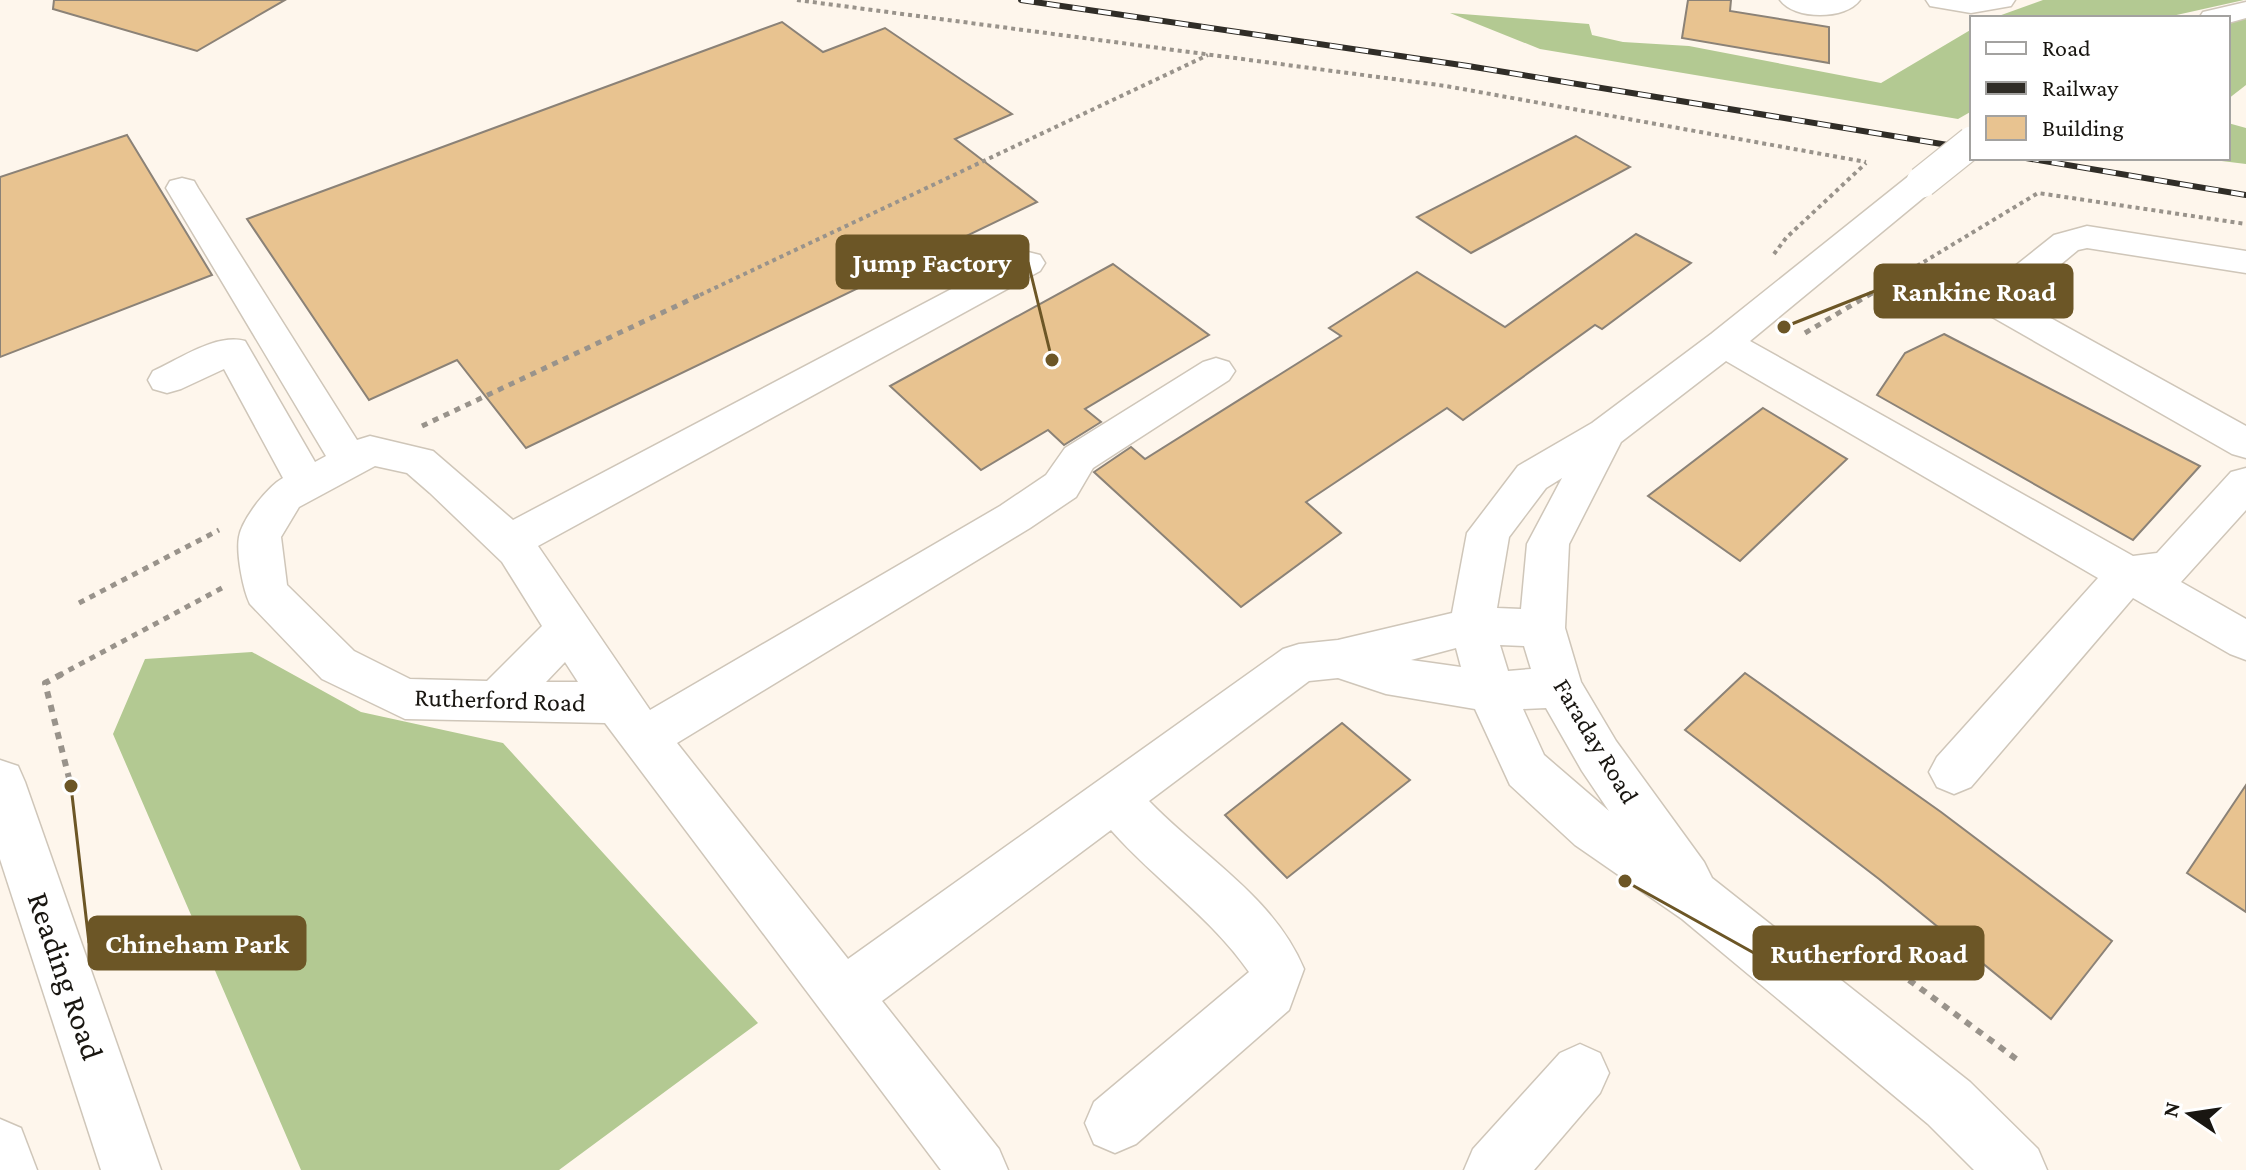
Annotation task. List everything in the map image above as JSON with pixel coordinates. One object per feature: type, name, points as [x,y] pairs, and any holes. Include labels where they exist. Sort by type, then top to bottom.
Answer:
[{"type":"main road","points":[[1794,0],[1820,8],[1846,0]]},
{"type":"main road","points":[[1940,0],[1971,5],[2001,0]]},
{"type":"main road","points":[[2221,16],[2246,10]]},
{"type":"main road","name":"Faraday Road","points":[[1970,144],[1724,343],[1606,433],[1532,477],[1488,533],[1475,607],[1491,692],[1527,770],[1593,829],[1701,901],[1949,1103],[2017,1170]]},
{"type":"main road","points":[[167,380],[232,350],[296,490],[360,456],[182,188]]},
{"type":"main road","points":[[2246,262],[2087,237],[2066,242],[1993,302],[2246,444]]},
{"type":"main road","points":[[509,542],[1028,263]]},
{"type":"main road","points":[[1724,343],[2246,641]]},
{"type":"main road","points":[[631,720],[1015,517],[1061,486],[1079,458],[1216,371]]},
{"type":"main road","name":"Faraday Road","points":[[1606,433],[1548,544],[1542,628],[1559,687],[1599,756],[1701,901]]},
{"type":"main road","name":"Rutherford Road","points":[[360,456],[419,461],[517,550],[567,630],[631,720],[978,1170]]},
{"type":"main road","points":[[1954,772],[2129,573],[2169,569],[2246,483]]},
{"type":"main road","name":"Rutherford Road","points":[[296,490],[260,536],[266,592],[338,665],[405,699],[495,703],[631,720]]},
{"type":"main road","points":[[843,996],[1299,663],[1338,659],[1386,675],[1423,660],[1475,607],[1542,628]]},
{"type":"main road","points":[[495,703],[567,630]]},
{"type":"main road","points":[[1423,660],[1491,692],[1559,687]]},
{"type":"main road","points":[[1423,660],[1480,716],[1527,770]]},
{"type":"main road","name":"Reading Road","points":[[0,782],[131,1170]]},
{"type":"main road","points":[[1114,798],[1173,860],[1245,922],[1265,945],[1277,969],[1269,991],[1115,1123]]},
{"type":"main road","points":[[1494,1170],[1580,1073]]},
{"type":"main road","points":[[0,1149],[7,1170]]},
{"type":"path","points":[[797,0],[1446,86],[1866,162],[1786,238],[1767,264]]},
{"type":"path","points":[[360,456],[1210,54]]},
{"type":"path","points":[[1805,333],[2038,193],[2246,224]]},
{"type":"path","points":[[79,603],[296,490]]},
{"type":"path","points":[[71,786],[45,683],[221,589],[227,574]]},
{"type":"path","points":[[1909,980],[2019,1061]]},
{"type":"green space","points":[[2043,0],[2244,0],[2172,16],[1999,16]]},
{"type":"green space","points":[[1450,13],[1589,24],[1592,35],[1623,42],[1689,46],[1881,83],[1970,30],[1970,112],[1958,119],[1540,49]]},
{"type":"green space","points":[[2246,15],[2246,85],[2230,97],[2230,21]]},
{"type":"green space","points":[[2230,124],[2246,128],[2246,164],[2213,160],[2230,160]]},
{"type":"green space","points":[[252,652],[361,712],[503,743],[758,1023],[559,1170],[301,1170],[113,734],[145,659]]},
{"type":"building","points":[[54,0],[285,0],[197,51],[53,9]]},
{"type":"building","points":[[1688,0],[1731,0],[1730,11],[1829,27],[1829,63],[1682,38]]},
{"type":"building","points":[[782,22],[823,52],[885,28],[1012,114],[955,139],[1037,202],[526,448],[457,360],[369,400],[247,219]]},
{"type":"building","points":[[127,135],[212,275],[0,357],[0,177]]},
{"type":"building","points":[[1576,136],[1630,167],[1471,253],[1417,217]]},
{"type":"building","points":[[1636,234],[1691,263],[1602,329],[1595,325],[1463,420],[1447,408],[1306,502],[1341,533],[1241,607],[1094,472],[1131,447],[1145,459],[1341,336],[1329,328],[1417,272],[1505,327]]},
{"type":"building","points":[[1113,264],[1209,335],[1085,409],[1101,422],[1064,445],[1048,430],[981,470],[890,386]]},
{"type":"building","points":[[1944,334],[2200,466],[2133,540],[1877,395],[1905,353]]},
{"type":"building","points":[[1763,408],[1847,459],[1740,561],[1648,496]]},
{"type":"building","points":[[1745,673],[1941,812],[2112,941],[2051,1019],[1879,879],[1685,730]]},
{"type":"building","points":[[1342,723],[1410,780],[1287,878],[1225,815]]},
{"type":"building","points":[[2246,785],[2246,912],[2187,873]]},
{"type":"railway","points":[[1021,0],[1468,66],[1970,149]]},
{"type":"railway","points":[[2038,160],[2246,195]]},
{"type":"place","name":"Rankine Road","points":[[1784,327]]},
{"type":"place","name":"Jump Factory","points":[[1052,360]]},
{"type":"place","name":"Chineham Park","points":[[71,786]]},
{"type":"place","name":"Rutherford Road","points":[[1625,881]]}]
